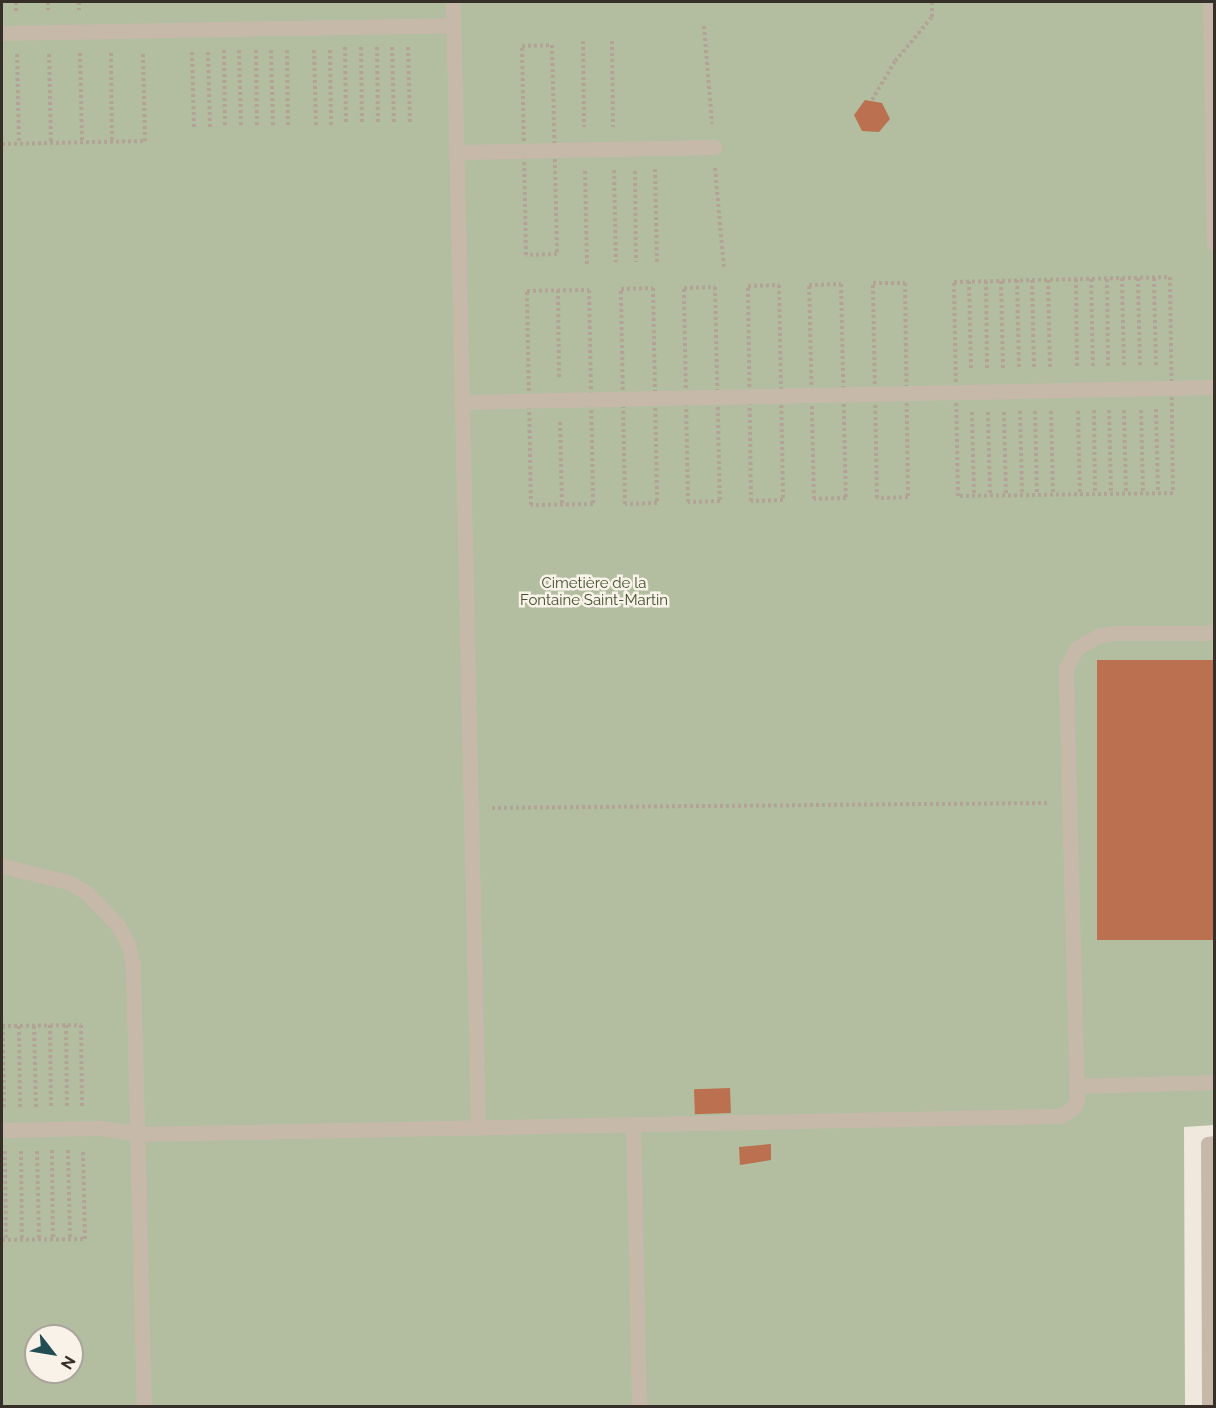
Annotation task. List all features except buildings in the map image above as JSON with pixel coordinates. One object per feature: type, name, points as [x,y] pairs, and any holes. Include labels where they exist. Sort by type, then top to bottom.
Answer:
[{"type":"street","points":[[453,2],[478,1128]]},
{"type":"street","points":[[1210,2],[1215,244]]},
{"type":"street","points":[[9,33],[453,25]]},
{"type":"street","points":[[456,152],[714,147]]},
{"type":"street","points":[[461,402],[1215,387]]},
{"type":"street","points":[[2,1130],[101,1128],[139,1134],[1061,1116],[1074,1107],[1077,1086],[1065,677],[1070,660],[1076,649],[1087,640],[1114,633],[1215,631]]},
{"type":"street","points":[[2,866],[68,882],[87,893],[112,918],[128,944],[133,964],[139,1134],[144,1407]]},
{"type":"street","points":[[1077,1086],[1215,1082]]},
{"type":"street","points":[[633,1124],[639,1407]]},
{"type":"street","points":[[1209,1407],[1211,1143]]},
{"type":"path","points":[[16,2],[9,33],[19,144]]},
{"type":"path","points":[[48,2],[51,143]]},
{"type":"path","points":[[79,2],[82,143]]},
{"type":"path","points":[[872,100],[895,62],[932,17],[932,2]]},
{"type":"path","points":[[384,26],[394,124]]},
{"type":"path","points":[[378,125],[384,26]]},
{"type":"path","points":[[408,26],[410,124]]},
{"type":"path","points":[[329,27],[346,125]]},
{"type":"path","points":[[329,27],[331,126]]},
{"type":"path","points":[[316,126],[329,27]]},
{"type":"path","points":[[361,27],[362,125]]},
{"type":"path","points":[[263,28],[273,127]]},
{"type":"path","points":[[257,128],[263,28]]},
{"type":"path","points":[[287,28],[288,127]]},
{"type":"path","points":[[231,29],[241,128]]},
{"type":"path","points":[[225,128],[231,29]]},
{"type":"path","points":[[200,30],[210,129]]},
{"type":"path","points":[[194,129],[200,30]]},
{"type":"path","points":[[111,31],[112,142]]},
{"type":"path","points":[[2,144],[145,141],[143,31]]},
{"type":"path","points":[[655,148],[657,262]]},
{"type":"path","points":[[635,149],[636,262]]},
{"type":"path","points":[[471,808],[1068,803]]},
{"type":"path","points":[[2,1026],[81,1025],[85,1239],[2,1240]]},
{"type":"green space","name":"Cimetière de la Fontaine Saint-Martin","points":[[2,2],[1214,2],[1214,1125],[1184,1127],[1185,1406],[2,1406]]}]
